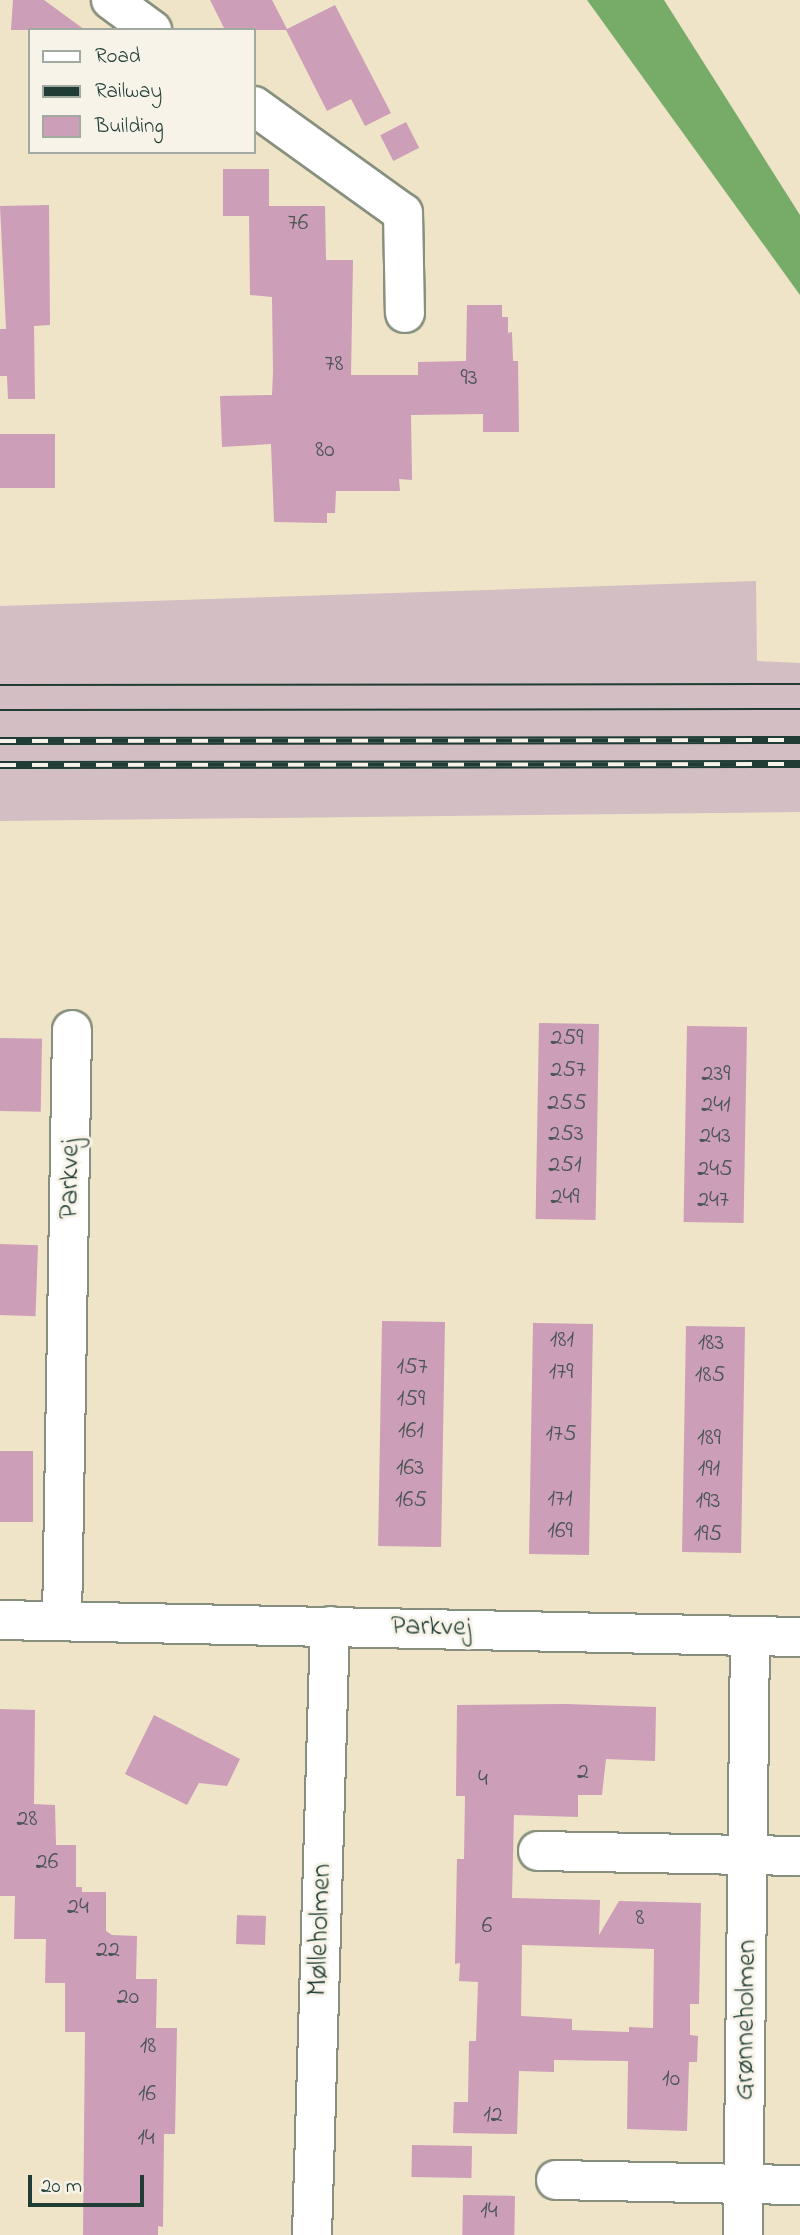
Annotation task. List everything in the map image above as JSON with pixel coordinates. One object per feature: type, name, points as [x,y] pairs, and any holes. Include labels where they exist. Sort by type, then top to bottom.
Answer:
[{"type":"street","points":[[111,0],[149,28]]},
{"type":"street","points":[[256,107],[402,213],[405,313]]},
{"type":"street","name":"Parkvej","points":[[62,1621],[72,1030]]},
{"type":"street","name":"Parkvej","points":[[0,1620],[800,1637]]},
{"type":"street","name":"Mølleholmen","points":[[312,2235],[330,1626]]},
{"type":"street","name":"Grønneholmen","points":[[743,2235],[750,1855],[750,1636]]},
{"type":"street","points":[[538,1851],[800,1856]]},
{"type":"street","points":[[556,2180],[800,2185]]},
{"type":"shaded area","points":[[756,581],[757,661],[800,663],[800,812],[0,821],[0,606]]},
{"type":"green space","points":[[587,0],[664,0],[800,215],[800,295]]},
{"type":"building","points":[[13,0],[44,0],[82,28],[28,28],[11,30]]},
{"type":"building","points":[[210,0],[272,0],[287,29],[335,5],[391,113],[365,126],[351,99],[327,111],[286,30],[224,28]]},
{"type":"building","points":[[406,122],[419,148],[393,161],[380,135]]},
{"type":"building","points":[[223,169],[269,169],[269,206],[325,206],[326,260],[353,260],[351,375],[418,375],[418,362],[466,361],[467,305],[502,305],[502,317],[508,317],[508,333],[512,332],[513,361],[518,361],[519,432],[483,432],[483,414],[411,415],[412,480],[399,479],[400,491],[336,491],[335,513],[327,513],[327,523],[274,522],[271,444],[222,447],[220,396],[272,395],[273,372],[272,297],[250,295],[249,216],[223,216]]},
{"type":"building","points":[[49,205],[50,325],[34,326],[35,399],[8,399],[7,376],[0,376],[0,329],[6,329],[0,206]]},
{"type":"building","points":[[0,434],[55,434],[55,488],[0,488]]},
{"type":"building","points":[[539,1023],[599,1024],[596,1220],[536,1219]]},
{"type":"building","points":[[687,1026],[747,1027],[744,1223],[684,1222]]},
{"type":"building","points":[[0,1038],[42,1039],[41,1112],[0,1111]]},
{"type":"building","points":[[0,1244],[38,1245],[35,1316],[0,1315]]},
{"type":"building","points":[[382,1321],[445,1322],[441,1547],[378,1546]]},
{"type":"building","points":[[533,1323],[593,1324],[589,1555],[529,1554]]},
{"type":"building","points":[[686,1326],[745,1327],[741,1553],[682,1552]]},
{"type":"building","points":[[0,1451],[33,1451],[33,1522],[0,1522]]},
{"type":"building","points":[[457,1705],[656,1707],[655,1761],[606,1759],[602,1795],[578,1795],[578,1817],[514,1815],[512,1898],[600,1900],[599,1935],[619,1901],[701,1903],[699,2004],[690,2004],[690,2035],[698,2036],[697,2062],[689,2062],[687,2131],[627,2129],[628,2061],[554,2060],[554,2072],[519,2071],[517,2134],[453,2133],[454,2102],[468,2102],[469,2041],[476,2041],[478,1982],[459,1981],[460,1963],[455,1964],[457,1859],[464,1859],[465,1796],[456,1796]],"holes":[[[522,1945],[654,1949],[653,2028],[629,2027],[629,2032],[572,2030],[572,2019],[521,2016]]]},
{"type":"building","points":[[0,1709],[35,1710],[34,1804],[55,1805],[56,1845],[76,1845],[76,1887],[82,1887],[82,1892],[106,1892],[106,1931],[112,1935],[137,1936],[136,1979],[157,1979],[156,2028],[177,2028],[175,2134],[164,2134],[163,2227],[158,2226],[158,2235],[83,2235],[85,2032],[65,2032],[65,1983],[45,1983],[46,1939],[14,1939],[15,1896],[0,1896]]},
{"type":"building","points":[[154,1715],[240,1759],[227,1786],[199,1783],[187,1805],[125,1774]]},
{"type":"building","points":[[237,1915],[266,1916],[265,1945],[236,1944]]},
{"type":"building","points":[[412,2145],[472,2146],[471,2178],[411,2177]]},
{"type":"building","points":[[463,2195],[515,2196],[514,2235],[462,2235]]},
{"type":"tram line","points":[[0,685],[800,684]]},
{"type":"tram line","points":[[0,710],[800,709]]},
{"type":"railway","points":[[0,741],[800,740]]},
{"type":"railway","points":[[0,765],[800,764]]}]
